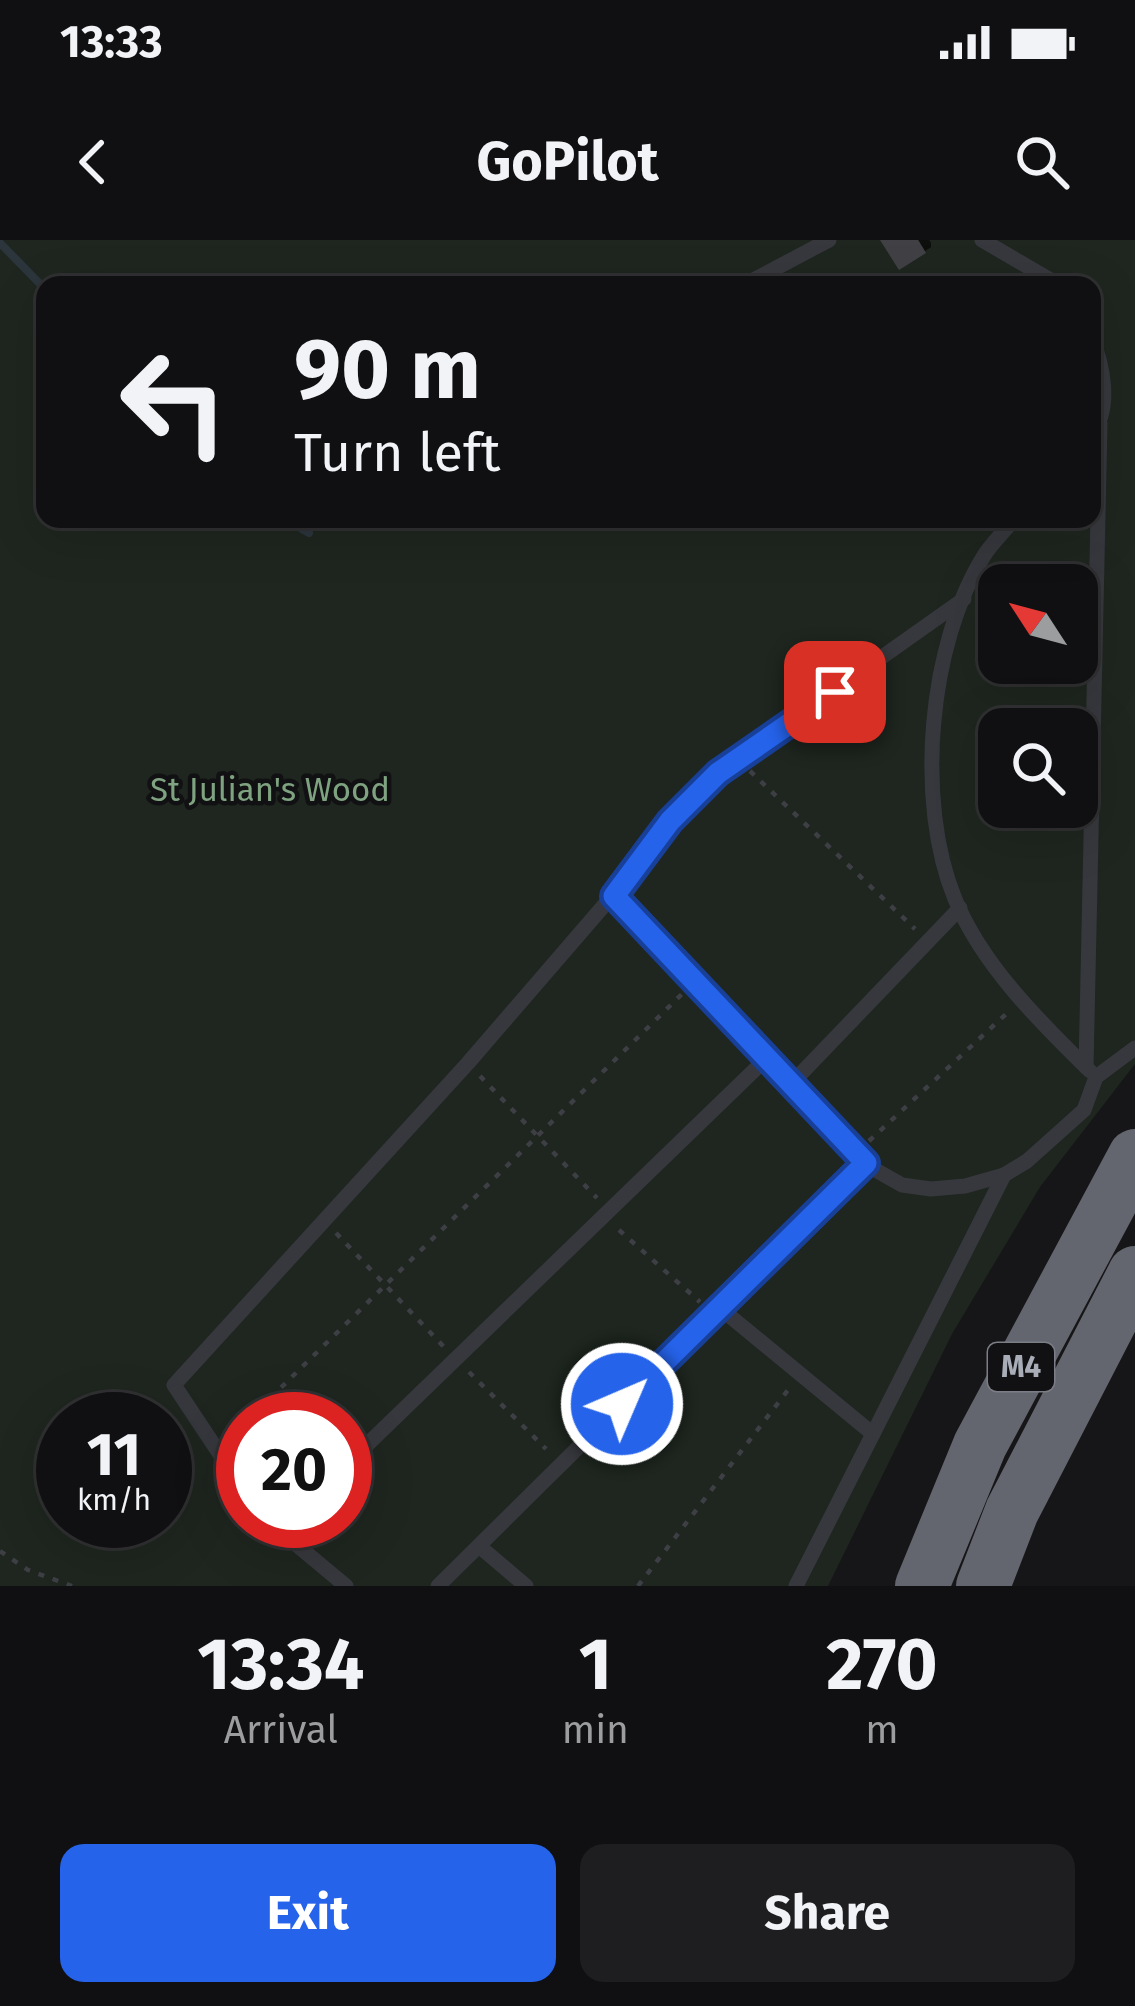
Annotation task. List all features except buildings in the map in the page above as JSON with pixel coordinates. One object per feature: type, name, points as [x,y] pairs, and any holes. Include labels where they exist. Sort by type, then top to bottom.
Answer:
[{"type":"highway","name":"M4","points":[[922,1586],[980,1445],[1135,1156]]},
{"type":"highway","name":"M4","points":[[983,1586],[1012,1511],[1135,1273]]},
{"type":"lane","points":[[761,276],[829,240]]},
{"type":"lane","points":[[982,240],[1044,276]]},
{"type":"lane","points":[[1007,528],[985,555],[964,599],[934,700],[932,807],[960,908],[994,967],[1091,1072]]},
{"type":"lane","points":[[614,896],[861,1158],[902,1185],[965,1186],[1004,1175],[1027,1161],[1084,1110],[1091,1072],[1095,528]]},
{"type":"lane","points":[[216,1449],[174,1385],[468,1063],[614,896],[670,821],[718,773],[964,599]]},
{"type":"lane","points":[[790,1084],[960,908]]},
{"type":"lane","points":[[1091,1072],[1135,1048]]},
{"type":"lane","points":[[372,1440],[766,1058]]},
{"type":"lane","points":[[438,1586],[717,1311],[861,1158]]},
{"type":"lane","points":[[796,1586],[1004,1175]]},
{"type":"lane","points":[[717,1311],[873,1434]]},
{"type":"lane","points":[[479,1546],[526,1586]]},
{"type":"lane","points":[[304,1548],[346,1586]]},
{"type":"path","points":[[739,759],[928,942]]},
{"type":"path","points":[[277,1392],[694,982]]},
{"type":"path","points":[[861,1158],[1022,998]]},
{"type":"path","points":[[468,1063],[606,1213],[717,1311]]},
{"type":"path","points":[[638,1586],[799,1376]]},
{"type":"path","points":[[0,1551],[28,1570],[72,1586]]},
{"type":"green space","name":"St Julian's Wood","points":[[0,240],[1135,240],[1135,1064],[1040,1187],[952,1334],[828,1586],[0,1586]]},
{"type":"waterway","points":[[0,243],[36,280]]},
{"type":"waterway","points":[[300,528],[309,533]]},
{"type":"route","points":[[622,1404],[866,1163],[614,896],[670,821],[718,773],[835,692]]}]
